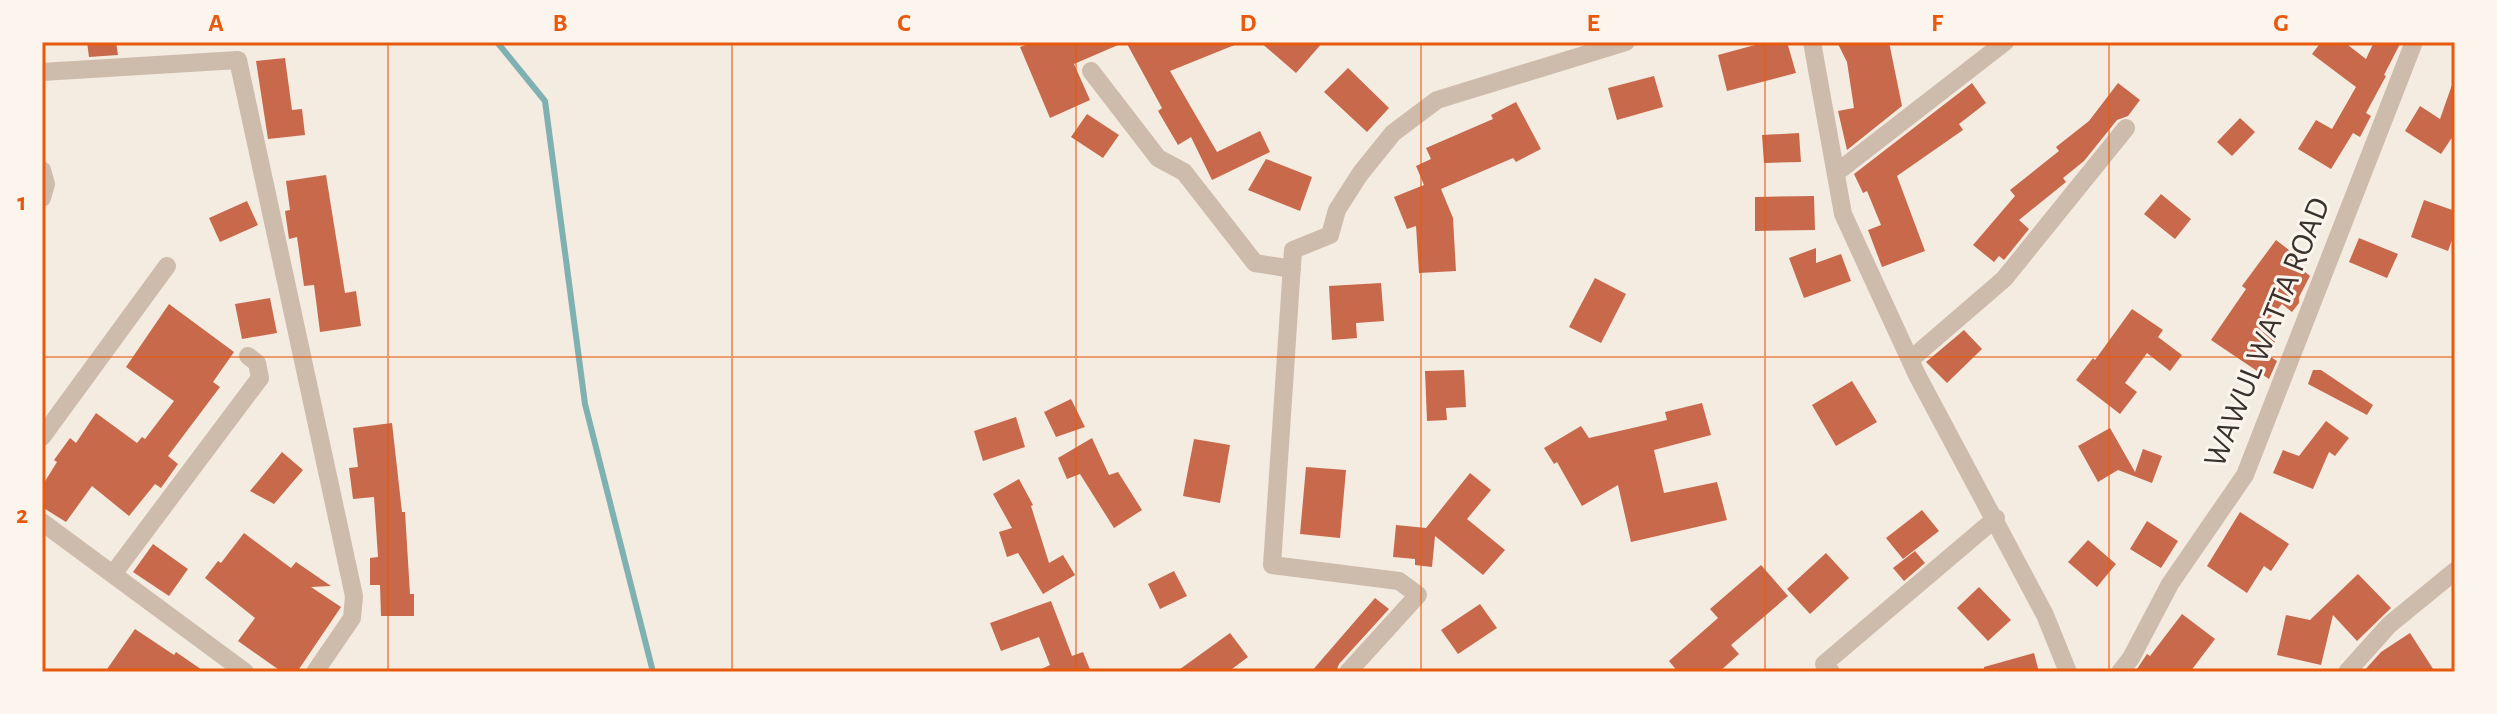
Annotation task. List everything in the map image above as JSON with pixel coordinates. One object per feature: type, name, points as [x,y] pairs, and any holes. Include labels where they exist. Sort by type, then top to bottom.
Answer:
[{"type":"street","points":[[1348,672],[1418,595],[1399,581],[1272,565],[1293,250],[1330,235],[1337,210],[1360,174],[1393,133],[1437,100],[1626,42]]},
{"type":"street","points":[[1812,42],[1843,214],[1910,360],[2045,615],[2068,672]]},
{"type":"street","points":[[1836,173],[2005,42]]},
{"type":"street","name":"WAWUL WATTA ROAD","points":[[2120,672],[2131,658],[2170,584],[2245,475],[2414,42]]},
{"type":"street","points":[[42,72],[238,60],[354,596],[352,618],[315,672]]},
{"type":"street","points":[[1091,71],[1158,158],[1184,172],[1255,263],[1292,269]]},
{"type":"street","points":[[1910,360],[2004,279],[2126,128]]},
{"type":"street","points":[[42,170],[46,184],[42,198]]},
{"type":"street","points":[[42,437],[167,266]]},
{"type":"street","points":[[113,574],[260,378],[257,363],[248,356]]},
{"type":"street","points":[[1831,672],[1824,664],[1996,518]]},
{"type":"street","points":[[42,522],[245,672]]},
{"type":"street","points":[[2347,672],[2389,625],[2455,571]]},
{"type":"building","points":[[87,42],[116,42],[118,55],[89,57]]},
{"type":"building","points":[[1034,42],[1125,42],[1074,64],[1090,100],[1050,118],[1020,47]]},
{"type":"building","points":[[1126,42],[1242,42],[1170,71],[1217,152],[1260,131],[1270,152],[1212,180],[1191,137],[1178,145],[1158,111],[1162,108]]},
{"type":"building","points":[[1260,42],[1323,42],[1296,73]]},
{"type":"building","points":[[1766,42],[1787,42],[1796,73],[1727,91],[1718,55]]},
{"type":"building","points":[[1837,42],[1889,42],[1902,106],[1847,150],[1838,111],[1854,108],[1847,62]]},
{"type":"building","points":[[2321,42],[2344,42],[2366,59],[2374,42],[2401,42],[2366,113],[2371,116],[2360,137],[2353,133],[2331,169],[2298,149],[2316,120],[2332,129],[2356,87],[2312,54]]},
{"type":"building","points":[[285,58],[292,110],[302,109],[305,135],[268,139],[256,61]]},
{"type":"building","points":[[1348,68],[1389,108],[1367,132],[1324,92]]},
{"type":"building","points":[[1654,76],[1663,107],[1617,120],[1608,88]]},
{"type":"building","points":[[2453,82],[2455,133],[2441,154],[2405,131],[2420,106],[2440,119]]},
{"type":"building","points":[[1972,83],[1986,103],[1959,124],[1963,130],[1897,176],[1925,251],[1882,267],[1868,230],[1881,225],[1867,191],[1863,193],[1854,174]]},
{"type":"building","points":[[2118,83],[2140,100],[2128,116],[2117,120],[2084,161],[2063,178],[2066,182],[2019,220],[2029,229],[2004,260],[1999,256],[1994,262],[1973,245],[2015,196],[2010,190],[2059,151],[2056,147],[2089,121]]},
{"type":"building","points":[[1516,102],[1541,149],[1516,162],[1513,158],[1441,189],[1453,218],[1456,271],[1419,273],[1416,226],[1407,229],[1394,197],[1424,185],[1416,166],[1431,159],[1426,148],[1493,119],[1491,115]]},
{"type":"building","points":[[1087,114],[1119,135],[1103,158],[1071,137]]},
{"type":"building","points":[[2240,118],[2255,132],[2232,156],[2217,142]]},
{"type":"building","points":[[1799,133],[1801,162],[1764,163],[1762,135]]},
{"type":"building","points":[[1266,159],[1312,177],[1300,211],[1248,190]]},
{"type":"building","points":[[326,175],[345,293],[356,291],[361,326],[320,332],[314,285],[304,286],[297,237],[289,239],[285,211],[290,210],[286,181]]},
{"type":"building","points":[[2161,194],[2191,219],[2175,239],[2144,214]]},
{"type":"building","points":[[1814,196],[1815,230],[1755,231],[1755,197]]},
{"type":"building","points":[[2424,200],[2455,211],[2455,232],[2448,251],[2411,237]]},
{"type":"building","points":[[247,201],[258,225],[220,242],[209,218]]},
{"type":"building","points":[[2359,238],[2398,254],[2387,278],[2349,262]]},
{"type":"building","points":[[2276,240],[2298,257],[2294,263],[2310,276],[2292,312],[2282,304],[2260,330],[2276,340],[2266,354],[2277,361],[2269,379],[2211,340],[2246,289],[2242,286]]},
{"type":"building","points":[[1816,248],[1816,263],[1841,254],[1851,281],[1804,298],[1789,258]]},
{"type":"building","points":[[1595,278],[1626,294],[1601,343],[1569,327]]},
{"type":"building","points":[[1381,283],[1384,321],[1356,323],[1357,338],[1332,340],[1329,286]]},
{"type":"building","points":[[270,298],[277,333],[242,339],[235,304]]},
{"type":"building","points":[[169,304],[234,352],[213,382],[220,387],[168,456],[178,464],[161,488],[155,484],[129,516],[92,486],[66,522],[42,507],[42,486],[57,462],[54,460],[70,438],[76,443],[96,413],[137,443],[142,437],[145,439],[174,401],[126,367]]},
{"type":"building","points":[[2132,309],[2163,330],[2158,337],[2182,355],[2170,371],[2147,353],[2125,383],[2137,392],[2120,414],[2076,380],[2093,358],[2095,360]]},
{"type":"building","points":[[1964,330],[1982,349],[1947,383],[1926,362]]},
{"type":"building","points":[[1464,370],[1466,407],[1446,408],[1447,420],[1427,421],[1425,371]]},
{"type":"building","points":[[2313,370],[2321,370],[2373,405],[2367,415],[2308,384]]},
{"type":"building","points":[[1852,381],[1877,422],[1836,446],[1812,405]]},
{"type":"building","points":[[1071,399],[1085,427],[1056,437],[1044,412]]},
{"type":"building","points":[[1702,403],[1711,435],[1654,450],[1664,493],[1717,482],[1727,520],[1631,542],[1618,485],[1582,506],[1557,462],[1554,464],[1544,448],[1581,426],[1589,438],[1667,420],[1665,412]]},
{"type":"building","points":[[1016,417],[1025,447],[983,461],[974,431]]},
{"type":"building","points":[[2326,421],[2349,438],[2335,456],[2329,452],[2313,489],[2273,473],[2283,450],[2299,456]]},
{"type":"building","points":[[392,423],[402,512],[405,512],[414,616],[381,616],[380,585],[370,585],[370,558],[378,557],[374,497],[353,499],[349,468],[358,467],[353,428]]},
{"type":"building","points":[[2110,428],[2135,472],[2143,449],[2162,456],[2152,483],[2118,470],[2098,482],[2078,446]]},
{"type":"building","points":[[1092,438],[1109,475],[1118,472],[1142,510],[1114,528],[1080,474],[1067,479],[1058,458]]},
{"type":"building","points":[[1194,439],[1230,445],[1220,503],[1183,496]]},
{"type":"building","points":[[282,452],[303,470],[274,504],[250,491]]},
{"type":"building","points":[[1306,467],[1346,470],[1340,538],[1300,534]]},
{"type":"building","points":[[1470,473],[1491,490],[1467,519],[1505,550],[1483,575],[1435,536],[1432,567],[1415,565],[1415,559],[1393,557],[1396,525],[1426,528]]},
{"type":"building","points":[[1019,479],[1033,505],[1049,563],[1063,555],[1075,575],[1043,594],[1018,553],[1007,557],[999,532],[1012,528],[993,494]]},
{"type":"building","points":[[1922,510],[1939,531],[1903,559],[1886,538]]},
{"type":"building","points":[[2240,512],[2289,544],[2271,571],[2264,566],[2247,593],[2207,566]]},
{"type":"building","points":[[2147,521],[2178,541],[2161,568],[2130,549]]},
{"type":"building","points":[[244,533],[291,568],[296,562],[331,586],[311,587],[341,607],[297,672],[282,672],[238,641],[255,618],[205,578]]},
{"type":"building","points":[[2088,540],[2116,564],[2097,587],[2068,562]]},
{"type":"building","points":[[153,544],[188,569],[169,596],[133,572]]},
{"type":"building","points":[[1915,551],[1925,563],[1904,581],[1893,568]]},
{"type":"building","points":[[1826,553],[1849,578],[1810,614],[1787,589]]},
{"type":"building","points":[[1761,565],[1788,596],[1731,645],[1739,654],[1719,672],[1678,672],[1669,661],[1718,618],[1710,609]]},
{"type":"building","points":[[1174,571],[1187,596],[1160,609],[1148,584]]},
{"type":"building","points":[[2358,574],[2391,608],[2357,641],[2333,615],[2321,665],[2277,655],[2286,615],[2310,620]]},
{"type":"building","points":[[1979,587],[2011,620],[1988,641],[1957,608]]},
{"type":"building","points":[[1375,598],[1389,609],[1339,664],[1336,672],[1311,672]]},
{"type":"building","points":[[1051,601],[1072,656],[1083,652],[1091,672],[1035,672],[1050,665],[1039,637],[1001,651],[990,623]]},
{"type":"building","points":[[1480,604],[1497,628],[1458,654],[1441,630]]},
{"type":"building","points":[[2182,614],[2215,639],[2190,672],[2135,672],[2147,654],[2150,656]]},
{"type":"building","points":[[135,629],[174,655],[176,652],[205,672],[105,672]]},
{"type":"building","points":[[1230,633],[1248,657],[1228,672],[1176,672]]},
{"type":"building","points":[[2410,633],[2435,672],[2363,672],[2381,652]]},
{"type":"building","points":[[2034,653],[2039,672],[1984,672],[1984,667]]},
{"type":"waterway","points":[[497,42],[545,101],[585,404],[653,672]]}]
